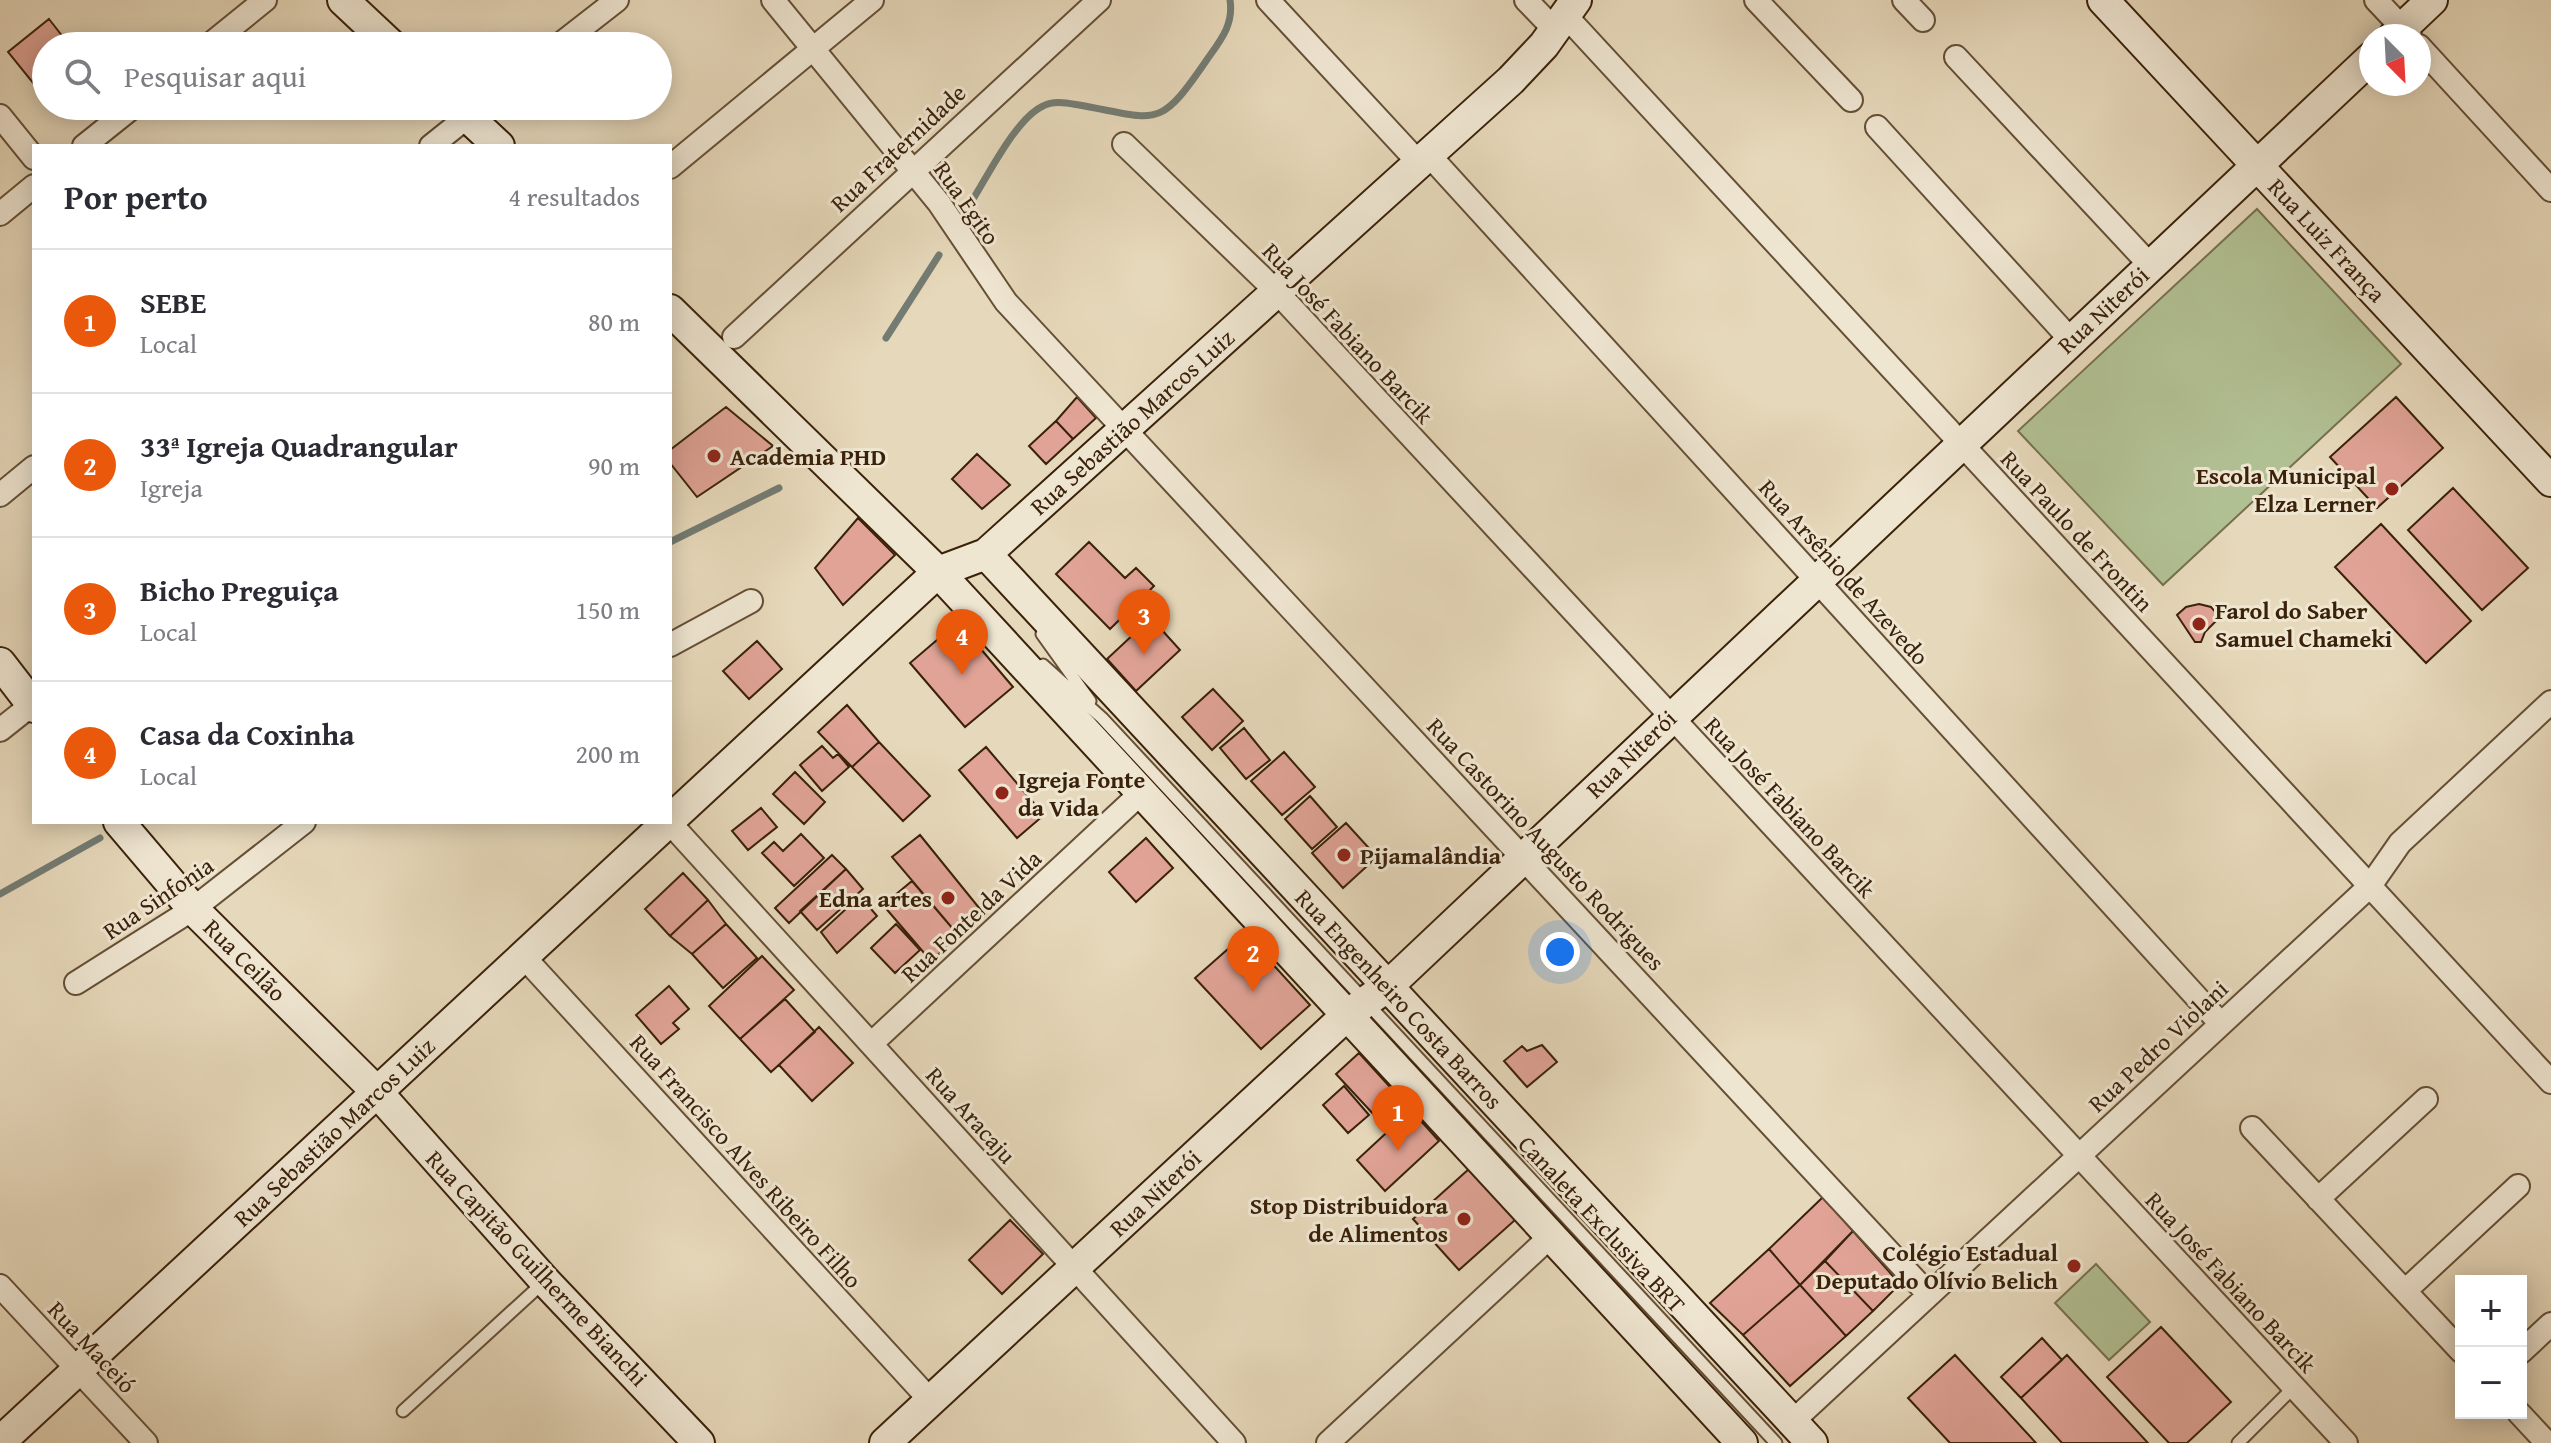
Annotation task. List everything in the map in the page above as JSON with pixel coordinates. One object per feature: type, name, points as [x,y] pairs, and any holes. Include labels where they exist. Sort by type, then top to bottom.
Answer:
[{"type":"main road","points":[[343,0],[377,32]]},
{"type":"main road","name":"Rua Luiz França","points":[[2103,0],[2551,481]]},
{"type":"main road","points":[[2415,24],[2432,0]]},
{"type":"main road","name":"Rua Sebastião Marcos Luiz","points":[[672,818],[938,572],[986,554],[1125,429],[1527,64],[1565,15]]},
{"type":"main road","name":"Rua Niterói","points":[[885,1443],[1523,858],[2359,69]]},
{"type":"main road","points":[[477,120],[497,144]]},
{"type":"main road","name":"Rua Engenheiro Costa Barros","points":[[672,312],[938,572],[1141,793],[1367,1001],[1793,1436]]},
{"type":"main road","name":"Rua Engenheiro Costa Barros","points":[[986,554],[1367,1001],[1551,1236],[1742,1443]]},
{"type":"main road","points":[[0,663],[32,704]]},
{"type":"main road","name":"Rua Ceilão","points":[[121,824],[193,909],[377,1092]]},
{"type":"main road","name":"Rua Sebastião Marcos Luiz","points":[[0,1442],[666,824]]},
{"type":"main road","name":"Rua Capitão Guilherme Bianchi","points":[[377,1092],[545,1281],[699,1443]]},
{"type":"street","points":[[225,32],[265,0]]},
{"type":"street","points":[[576,32],[617,0]]},
{"type":"street","name":"Rua Egito","points":[[773,0],[950,218],[993,287],[1125,429]]},
{"type":"street","points":[[672,165],[872,0]]},
{"type":"street","name":"Rua Arsênio de Azevedo","points":[[1268,0],[1424,159],[1816,580],[2221,1024]]},
{"type":"street","name":"Rua Paulo de Frontin","points":[[1526,0],[1565,15],[2551,1082]]},
{"type":"street","points":[[1756,0],[1851,100]]},
{"type":"street","points":[[1904,0],[1923,20]]},
{"type":"street","points":[[2376,0],[2395,24]]},
{"type":"street","name":"Rua Fraternidade","points":[[734,337],[1097,1]]},
{"type":"street","points":[[1956,57],[2150,265]]},
{"type":"street","points":[[2431,63],[2551,190]]},
{"type":"street","points":[[0,116],[32,156]]},
{"type":"street","points":[[86,144],[116,120]]},
{"type":"street","points":[[433,144],[458,120]]},
{"type":"street","points":[[1877,127],[2071,340]]},
{"type":"street","name":"Rua José Fabiano Barcik","points":[[1124,144],[1277,292],[2346,1443]]},
{"type":"street","points":[[0,214],[32,188]]},
{"type":"street","name":"Rua Castorino Augusto Rodrigues","points":[[1125,429],[1929,1295]]},
{"type":"street","points":[[0,495],[32,469]]},
{"type":"street","points":[[672,644],[751,601]]},
{"type":"street","name":"Rua Pedro Violani","points":[[1793,1436],[1929,1295],[2370,886],[2400,843],[2551,702]]},
{"type":"street","points":[[0,730],[32,706]]},
{"type":"street","name":"Rua Fonte da Vida","points":[[871,1044],[1141,793]]},
{"type":"street","name":"Rua Sinfonia","points":[[76,983],[193,909],[301,824]]},
{"type":"street","name":"Rua Aracaju","points":[[672,824],[1234,1443]]},
{"type":"street","name":"Rua Francisco Alves Ribeiro Filho","points":[[523,956],[931,1401]]},
{"type":"street","points":[[2318,1199],[2426,1099]]},
{"type":"street","points":[[2252,1128],[2457,1347]]},
{"type":"street","points":[[2405,1291],[2518,1186]]},
{"type":"street","points":[[1328,1443],[1551,1236]]},
{"type":"street","name":"Rua Maceió","points":[[0,1286],[146,1443]]},
{"type":"street","points":[[2526,1347],[2551,1324]]},
{"type":"street","points":[[2525,1419],[2547,1443]]},
{"type":"lane","points":[[986,554],[1102,718]]},
{"type":"lane","points":[[938,572],[1102,718],[1367,1001]]},
{"type":"lane","points":[[403,1411],[545,1281]]},
{"type":"lane","points":[[2238,1443],[2294,1387]]},
{"type":"green space","points":[[2257,209],[2401,364],[2163,585],[2018,431]]},
{"type":"green space","points":[[2096,1264],[2150,1322],[2109,1360],[2055,1303]]},
{"type":"building","points":[[49,19],[59,32],[33,32]]},
{"type":"building","points":[[32,33],[32,82],[8,52]]},
{"type":"building","points":[[1077,397],[1096,418],[1073,439],[1056,421]]},
{"type":"building","points":[[2396,397],[2443,448],[2377,508],[2330,457]]},
{"type":"building","name":"Academia PHD","points":[[726,407],[773,446],[697,497],[672,466],[672,448]]},
{"type":"building","points":[[1056,421],[1073,439],[1046,464],[1029,446]]},
{"type":"building","points":[[977,454],[1010,485],[982,509],[952,479]]},
{"type":"building","points":[[2453,488],[2528,568],[2482,610],[2408,530]]},
{"type":"building","points":[[858,518],[895,555],[843,605],[815,568]]},
{"type":"building","points":[[2381,524],[2471,621],[2426,663],[2335,567]]},
{"type":"building","points":[[1089,542],[1125,578],[1136,568],[1154,586],[1110,629],[1056,574]]},
{"type":"building","name":"Farol do Saber Samuel Chameki","points":[[2199,604],[2211,607],[2220,617],[2205,632],[2201,642],[2195,642],[2177,615],[2186,607]]},
{"type":"building","points":[[1151,618],[1180,650],[1136,691],[1107,659]]},
{"type":"building","points":[[958,622],[1013,687],[965,727],[910,663]]},
{"type":"building","points":[[757,641],[782,669],[749,699],[723,671]]},
{"type":"building","points":[[1213,689],[1243,721],[1212,750],[1182,717]]},
{"type":"building","points":[[847,705],[879,742],[852,767],[818,732]]},
{"type":"building","points":[[1244,728],[1270,760],[1246,779],[1220,748]]},
{"type":"building","points":[[879,742],[930,796],[903,821],[852,767]]},
{"type":"building","points":[[822,746],[833,758],[838,754],[849,767],[822,791],[800,765]]},
{"type":"building","name":"Igreja Fonte da Vida","points":[[986,747],[1044,815],[1017,838],[959,770]]},
{"type":"building","points":[[1284,752],[1315,787],[1282,815],[1251,781]]},
{"type":"building","points":[[795,772],[825,802],[804,824],[773,794]]},
{"type":"building","points":[[1310,796],[1337,827],[1312,849],[1285,819]]},
{"type":"building","points":[[761,808],[777,827],[748,850],[732,831]]},
{"type":"building","name":"Pijamalândia","points":[[1346,823],[1377,857],[1343,888],[1312,853]]},
{"type":"building","points":[[801,834],[824,858],[794,886],[762,853],[774,842],[783,851]]},
{"type":"building","name":"Edna artes","points":[[920,835],[984,914],[959,936],[892,857]]},
{"type":"building","points":[[1146,838],[1173,868],[1136,902],[1109,872]]},
{"type":"building","points":[[832,855],[846,869],[789,923],[775,908]]},
{"type":"building","points":[[846,869],[863,889],[817,930],[800,911]]},
{"type":"building","points":[[683,873],[708,900],[670,936],[645,909]]},
{"type":"building","points":[[912,881],[959,936],[931,961],[883,905]]},
{"type":"building","points":[[860,896],[877,916],[837,953],[821,932]]},
{"type":"building","points":[[708,900],[726,924],[692,954],[670,936]]},
{"type":"building","points":[[726,924],[757,958],[723,988],[692,954]]},
{"type":"building","points":[[896,924],[920,950],[895,973],[871,948]]},
{"type":"building","points":[[1245,934],[1310,1005],[1261,1049],[1195,978]]},
{"type":"building","points":[[762,956],[794,990],[740,1039],[709,1006]]},
{"type":"building","points":[[669,986],[689,1009],[673,1023],[679,1029],[661,1044],[636,1015]]},
{"type":"building","points":[[785,999],[815,1032],[771,1072],[740,1039]]},
{"type":"building","points":[[819,1027],[853,1063],[812,1101],[779,1065]]},
{"type":"building","points":[[1542,1045],[1557,1062],[1527,1087],[1504,1061],[1522,1046],[1527,1051]]},
{"type":"building","points":[[1359,1053],[1411,1110],[1389,1131],[1336,1074]]},
{"type":"building","points":[[1344,1086],[1369,1115],[1348,1133],[1323,1105]]},
{"type":"building","points":[[1411,1110],[1439,1141],[1385,1191],[1357,1160]]},
{"type":"building","name":"Stop Distribuidora de Alimentos","points":[[1469,1169],[1515,1220],[1459,1270],[1413,1219]]},
{"type":"building","points":[[1823,1197],[1853,1231],[1800,1285],[1769,1249]]},
{"type":"building","points":[[1010,1220],[1043,1254],[1002,1294],[969,1260]]},
{"type":"building","points":[[1853,1231],[1900,1284],[1873,1311],[1825,1261]]},
{"type":"building","points":[[1769,1249],[1800,1285],[1743,1335],[1710,1303]]},
{"type":"building","points":[[1825,1261],[1873,1311],[1846,1336],[1800,1285]]},
{"type":"building","points":[[1800,1285],[1846,1336],[1790,1386],[1743,1335]]},
{"type":"building","points":[[2161,1327],[2231,1402],[2187,1443],[2169,1443],[2107,1377]]},
{"type":"building","points":[[2042,1338],[2062,1360],[2021,1398],[2001,1377]]},
{"type":"building","points":[[1955,1355],[2036,1443],[1950,1443],[1908,1398]]},
{"type":"building","points":[[2067,1355],[2148,1443],[2062,1443],[2021,1398]]},
{"type":"waterway","points":[[970,204],[1012,136],[1043,106],[1065,103],[1141,116],[1166,109],[1190,84],[1221,40],[1230,17],[1230,0]]},
{"type":"waterway","points":[[886,338],[939,255]]},
{"type":"waterway","points":[[672,541],[779,488]]},
{"type":"waterway","points":[[0,894],[100,838]]},
{"type":"place","name":"Academia PHD","points":[[714,456]]},
{"type":"place","name":"Escola Municipal Elza Lerner","points":[[2392,489]]},
{"type":"place","name":"Farol do Saber Samuel Chameki","points":[[2199,624]]},
{"type":"place","name":"Bicho Preguiça","points":[[1144,655]]},
{"type":"place","name":"Casa da Coxinha","points":[[962,675]]},
{"type":"place","name":"Igreja Fonte da Vida","points":[[1002,793]]},
{"type":"place","name":"Pijamalândia","points":[[1344,855]]},
{"type":"place","name":"Edna artes","points":[[948,898]]},
{"type":"place","name":"33ª Igreja Quadrangular","points":[[1253,992]]},
{"type":"place","name":"SEBE","points":[[1398,1151]]},
{"type":"place","name":"Stop Distribuidora de Alimentos","points":[[1464,1219]]},
{"type":"place","name":"Colégio Estadual Deputado Olívio Belich","points":[[2074,1266]]}]
